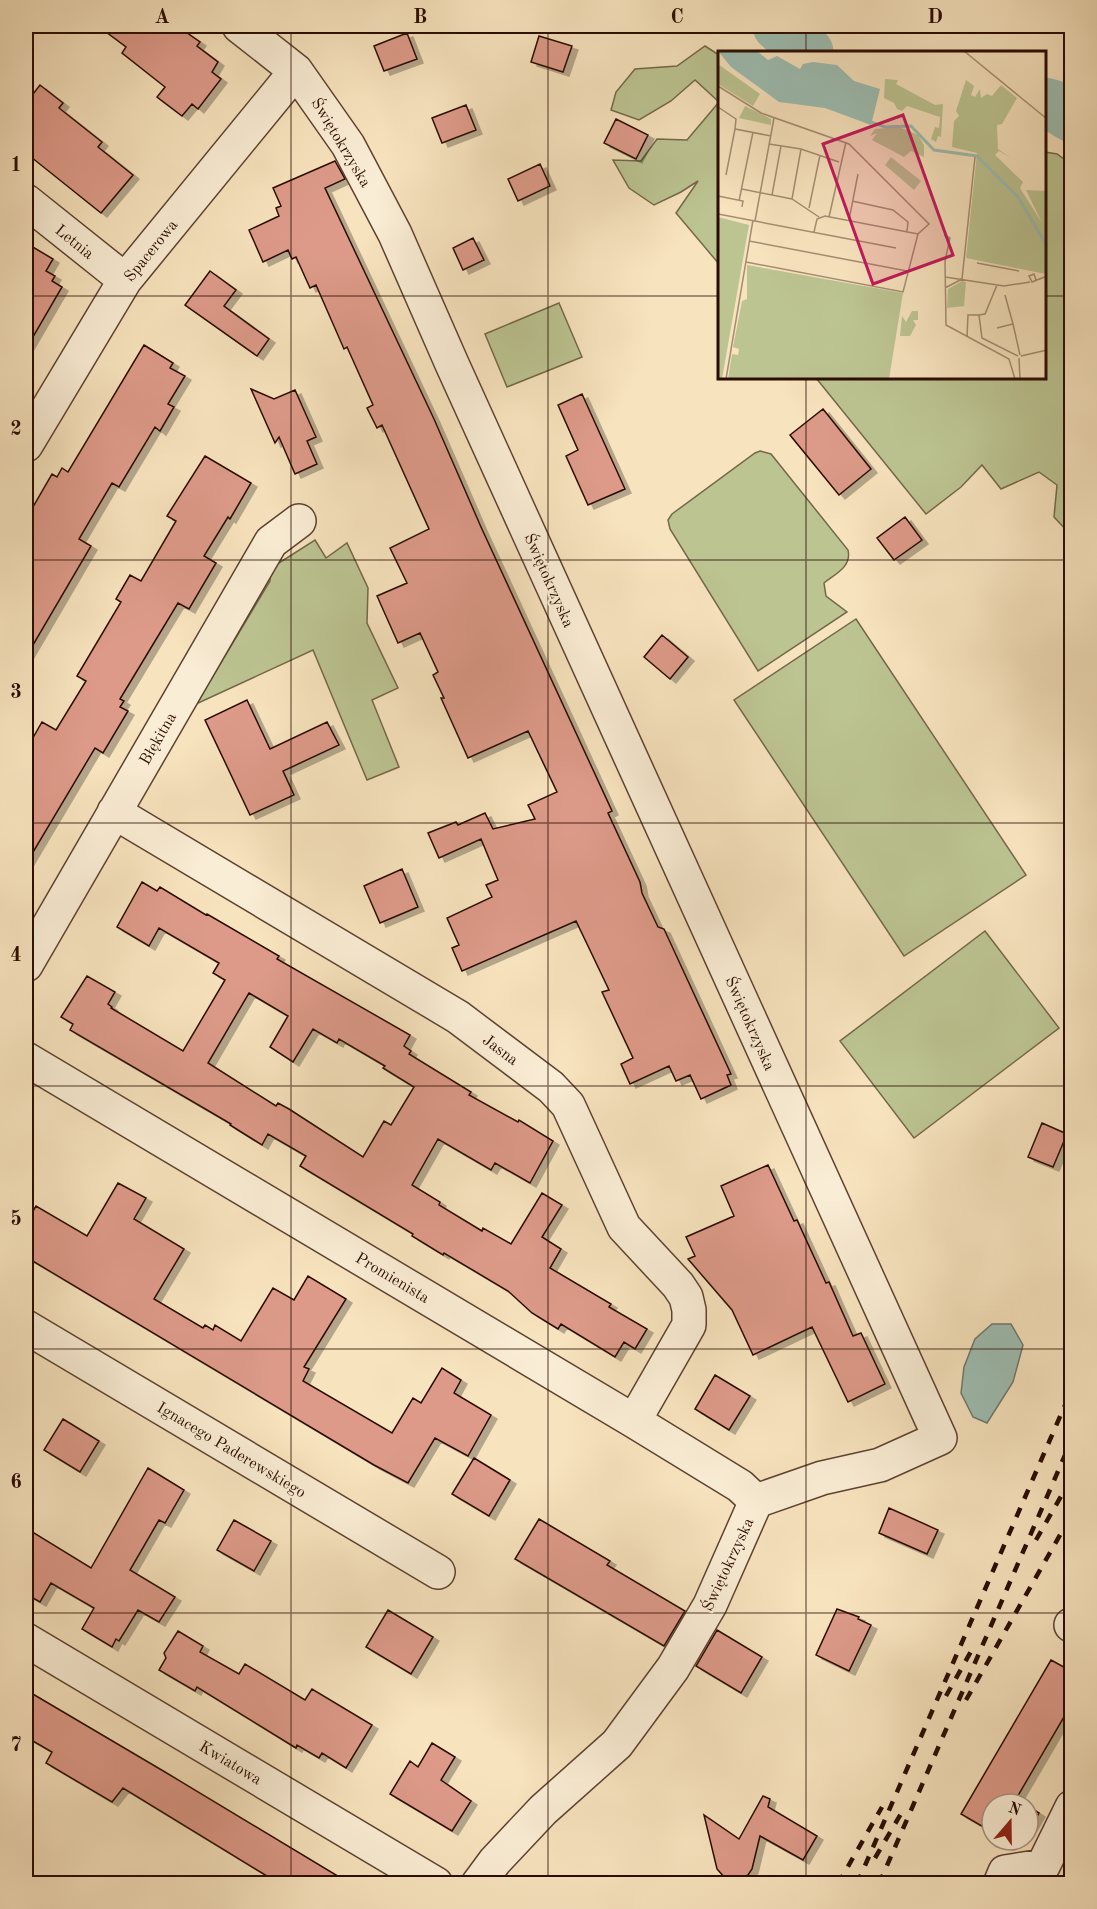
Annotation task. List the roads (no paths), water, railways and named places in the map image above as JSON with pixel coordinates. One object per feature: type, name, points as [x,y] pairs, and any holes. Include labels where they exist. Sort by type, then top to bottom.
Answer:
[{"type":"street","name":"Świętokrzyska","points":[[239,26],[296,71],[348,145],[395,234],[940,1438],[880,1465],[822,1478],[756,1501],[710,1605],[667,1676],[617,1744],[543,1810],[495,1861],[478,1884]]},
{"type":"street","name":"Spacerowa","points":[[26,445],[125,280],[296,71]]},
{"type":"street","name":"Letnia","points":[[26,201],[125,280]]},
{"type":"street","name":"Błękitna","points":[[26,964],[271,542],[299,521]]},
{"type":"street","name":"Jasna","points":[[114,812],[458,1017],[551,1087],[568,1105],[624,1227],[678,1285],[686,1297],[689,1310],[689,1325],[634,1421]]},
{"type":"street","name":"Promienista","points":[[26,1059],[634,1421],[740,1486],[756,1501]]},
{"type":"street","name":"Ignacego Paderewskiego","points":[[26,1327],[438,1572]]},
{"type":"street","name":"Kwiatowa","points":[[26,1640],[436,1884]]},
{"type":"street","points":[[1000,1884],[1005,1872],[1043,1866],[1071,1807]]},
{"type":"water","points":[[992,1324],[1011,1324],[1023,1345],[1013,1382],[987,1423],[973,1417],[961,1393],[964,1367],[975,1339]]},
{"type":"waterway","points":[[778,26],[807,51]]},
{"type":"waterway","points":[[1046,104],[1072,117]]},
{"type":"railway","points":[[857,1884],[1072,1389]]},
{"type":"railway","points":[[879,1884],[1072,1439]]},
{"type":"railway","points":[[1036,1540],[1072,1477]]},
{"type":"railway","points":[[966,1700],[1072,1514]]},
{"type":"railway","points":[[946,1696],[974,1646]]},
{"type":"railway","points":[[838,1884],[882,1807]]},
{"type":"railway","points":[[875,1858],[902,1812]]}]
